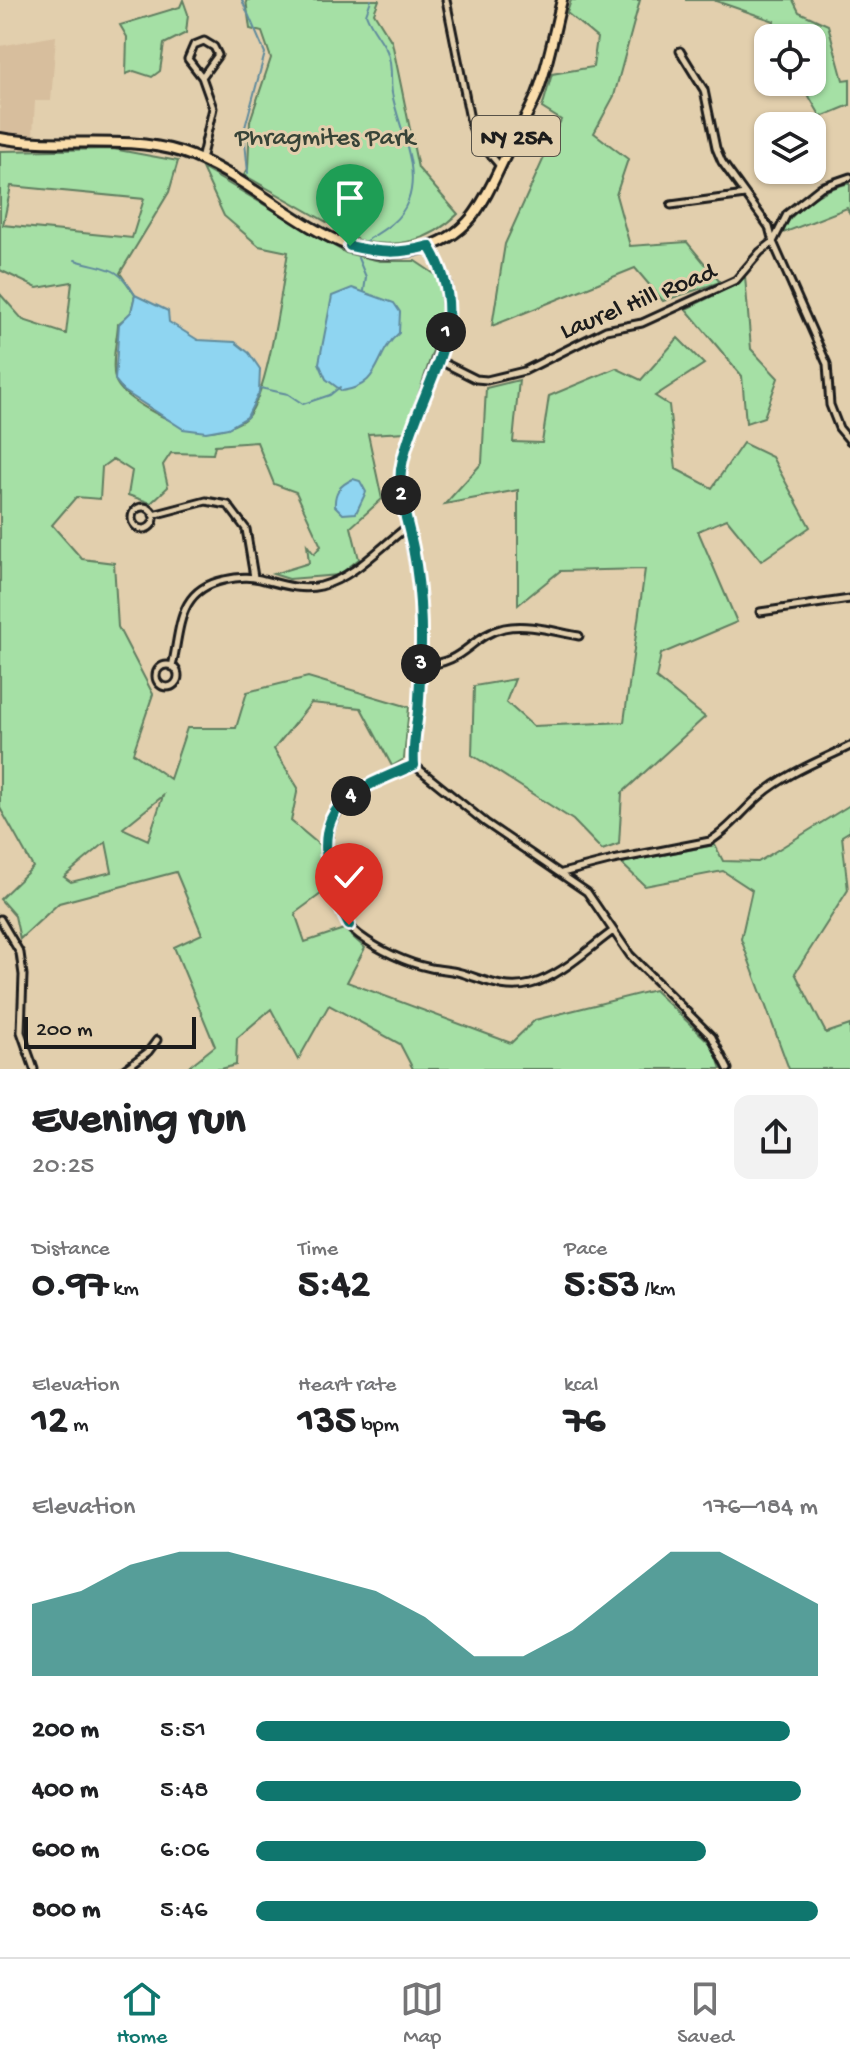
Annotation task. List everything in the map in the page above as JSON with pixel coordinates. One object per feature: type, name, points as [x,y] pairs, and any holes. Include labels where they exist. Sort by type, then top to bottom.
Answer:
[{"type":"main road","name":"NY 25A","points":[[0,138],[124,142],[179,152],[201,161],[350,246],[382,253],[402,253],[429,246],[456,233],[472,217],[537,94],[562,0]]},
{"type":"street","points":[[446,0],[471,124],[477,139],[500,167]]},
{"type":"street","points":[[201,161],[213,108],[202,77],[188,59],[194,45],[204,41],[214,47],[218,55],[202,77]]},
{"type":"street","points":[[680,51],[704,90],[716,148],[722,162],[769,227],[827,364],[830,405],[839,428],[850,441]]},
{"type":"street","name":"Laurel Hill Road","points":[[438,360],[479,380],[524,371],[586,338],[606,330],[642,323],[736,280],[773,242],[787,214],[821,187],[850,177]]},
{"type":"street","points":[[671,205],[746,195]]},
{"type":"street","points":[[414,765],[421,665],[421,599],[399,479],[403,456],[438,360],[450,306],[447,283],[429,246]]},
{"type":"street","points":[[153,515],[206,501],[228,505],[246,529],[254,577]]},
{"type":"street","points":[[140,507],[153,515],[147,527],[137,527],[132,521],[132,514],[140,507]]},
{"type":"street","points":[[172,667],[165,665],[157,671],[160,684],[166,687],[175,683],[177,674],[172,667],[184,610],[196,591],[206,584],[254,577],[292,587],[319,586],[346,575],[407,527]]},
{"type":"street","points":[[760,612],[850,599]]},
{"type":"street","points":[[421,665],[438,665],[454,660],[478,640],[502,628],[524,627],[579,636]]},
{"type":"street","points":[[561,873],[710,841],[722,834],[780,781],[850,746]]},
{"type":"street","points":[[414,765],[486,823],[587,892],[630,955],[721,1048],[728,1069]]},
{"type":"street","points":[[414,765],[345,800],[329,825],[326,848],[332,880],[343,914],[356,933],[415,964],[458,972],[497,985],[520,986],[549,978],[613,931]]},
{"type":"street","points":[[0,919],[20,953],[23,975],[21,1032],[34,1069]]},
{"type":"street","points":[[125,1069],[148,1052],[157,1040]]},
{"type":"shaded area","points":[[56,36],[51,101],[35,101],[33,135],[0,133],[0,46]]},
{"type":"green space","points":[[183,0],[188,14],[186,33],[164,44],[160,71],[152,77],[134,71],[126,74],[127,37],[120,25],[180,7]]},
{"type":"green space","name":"Phragmites Park","points":[[246,0],[379,0],[374,13],[392,42],[418,168],[458,214],[436,231],[412,241],[387,244],[360,241],[244,175],[248,169],[250,121],[271,58],[262,32],[250,29]]},
{"type":"green space","points":[[571,0],[640,0],[614,96],[594,133],[628,159],[616,195],[630,246],[687,242],[720,282],[663,301],[635,268],[492,326],[505,244],[561,120],[542,108],[552,74],[593,67],[597,38],[567,13]]},
{"type":"green space","points":[[713,0],[793,0],[799,12],[826,24],[773,24],[774,21]]},
{"type":"green space","points":[[826,24],[843,80],[850,79],[850,105],[826,115],[826,112],[818,112],[809,96],[826,96]]},
{"type":"green space","points":[[113,149],[178,161],[169,192],[120,273],[135,295],[131,313],[118,324],[114,366],[115,379],[129,396],[156,413],[198,430],[223,429],[234,425],[247,417],[255,405],[268,364],[288,252],[259,246],[224,216],[202,168],[346,253],[380,261],[415,261],[439,277],[443,320],[406,432],[368,434],[382,499],[351,527],[359,559],[339,575],[289,579],[273,574],[309,563],[307,545],[314,554],[321,546],[296,492],[274,484],[257,442],[215,445],[213,454],[171,453],[163,465],[168,487],[151,503],[128,495],[132,471],[113,459],[102,467],[100,499],[76,497],[52,525],[82,559],[114,563],[118,627],[153,694],[133,753],[170,779],[187,728],[236,728],[247,692],[308,677],[409,707],[404,759],[392,766],[361,708],[311,703],[274,749],[298,788],[291,821],[322,847],[329,888],[295,913],[305,942],[344,929],[365,948],[347,982],[511,1043],[535,1020],[654,990],[713,1046],[721,1069],[413,1069],[400,1044],[329,1005],[298,1060],[271,1009],[237,1038],[236,1065],[221,1069],[186,1069],[215,1046],[174,947],[202,934],[176,872],[59,903],[20,939],[15,916],[0,899],[33,867],[0,808],[0,294],[23,320],[66,334],[72,282],[37,288],[0,270],[0,151]],"holes":[[[11,186],[144,199],[132,238],[3,225]],[[163,796],[148,840],[123,828]],[[106,842],[112,872],[71,882],[64,877]]]},
{"type":"green space","points":[[850,183],[850,215],[847,208],[778,235],[792,216],[809,202],[828,190]]},
{"type":"green space","points":[[745,276],[751,349],[778,378],[764,417],[746,423],[742,376],[686,309],[737,284]]},
{"type":"green space","points":[[678,338],[704,364],[655,396],[669,405],[676,469],[712,488],[743,443],[772,457],[810,527],[761,561],[727,519],[698,531],[737,622],[661,654],[656,678],[705,717],[622,793],[619,844],[602,850],[573,820],[472,755],[474,686],[515,679],[506,702],[533,726],[624,722],[645,569],[560,571],[518,605],[518,490],[445,504],[482,463],[486,388],[519,380],[513,442],[542,443],[549,396],[616,368],[641,380]]},
{"type":"green space","points":[[850,805],[850,831],[842,836],[848,890],[795,973],[826,1033],[850,1025],[850,1069],[789,1069],[741,939],[752,890],[723,871],[645,886],[621,863],[715,845],[723,861],[758,862]]},
{"type":"water","points":[[352,288],[394,303],[400,312],[399,333],[385,350],[371,376],[355,388],[342,391],[326,379],[319,363],[332,296]]},
{"type":"water","points":[[135,295],[168,311],[169,322],[198,340],[235,342],[249,353],[260,369],[259,393],[247,417],[228,428],[206,432],[183,429],[124,391],[115,380],[119,324],[131,312]]},
{"type":"water","points":[[353,479],[360,481],[366,492],[356,513],[343,514],[335,506],[337,493],[341,486]]},
{"type":"waterway","points":[[242,0],[265,53],[244,131],[248,173]]},
{"type":"waterway","points":[[364,242],[400,215],[408,201],[412,175],[392,93],[389,56],[366,14],[371,0]]},
{"type":"waterway","points":[[358,258],[366,277],[364,291]]},
{"type":"waterway","points":[[75,260],[117,273],[135,295]]},
{"type":"waterway","points":[[260,388],[288,394],[303,404],[330,395],[340,387]]},
{"type":"route","points":[[349,925],[338,901],[328,862],[329,825],[345,800],[414,765],[412,751],[421,665],[421,599],[399,479],[403,456],[438,360],[450,306],[447,283],[429,246],[402,253],[382,253],[350,246]]}]
